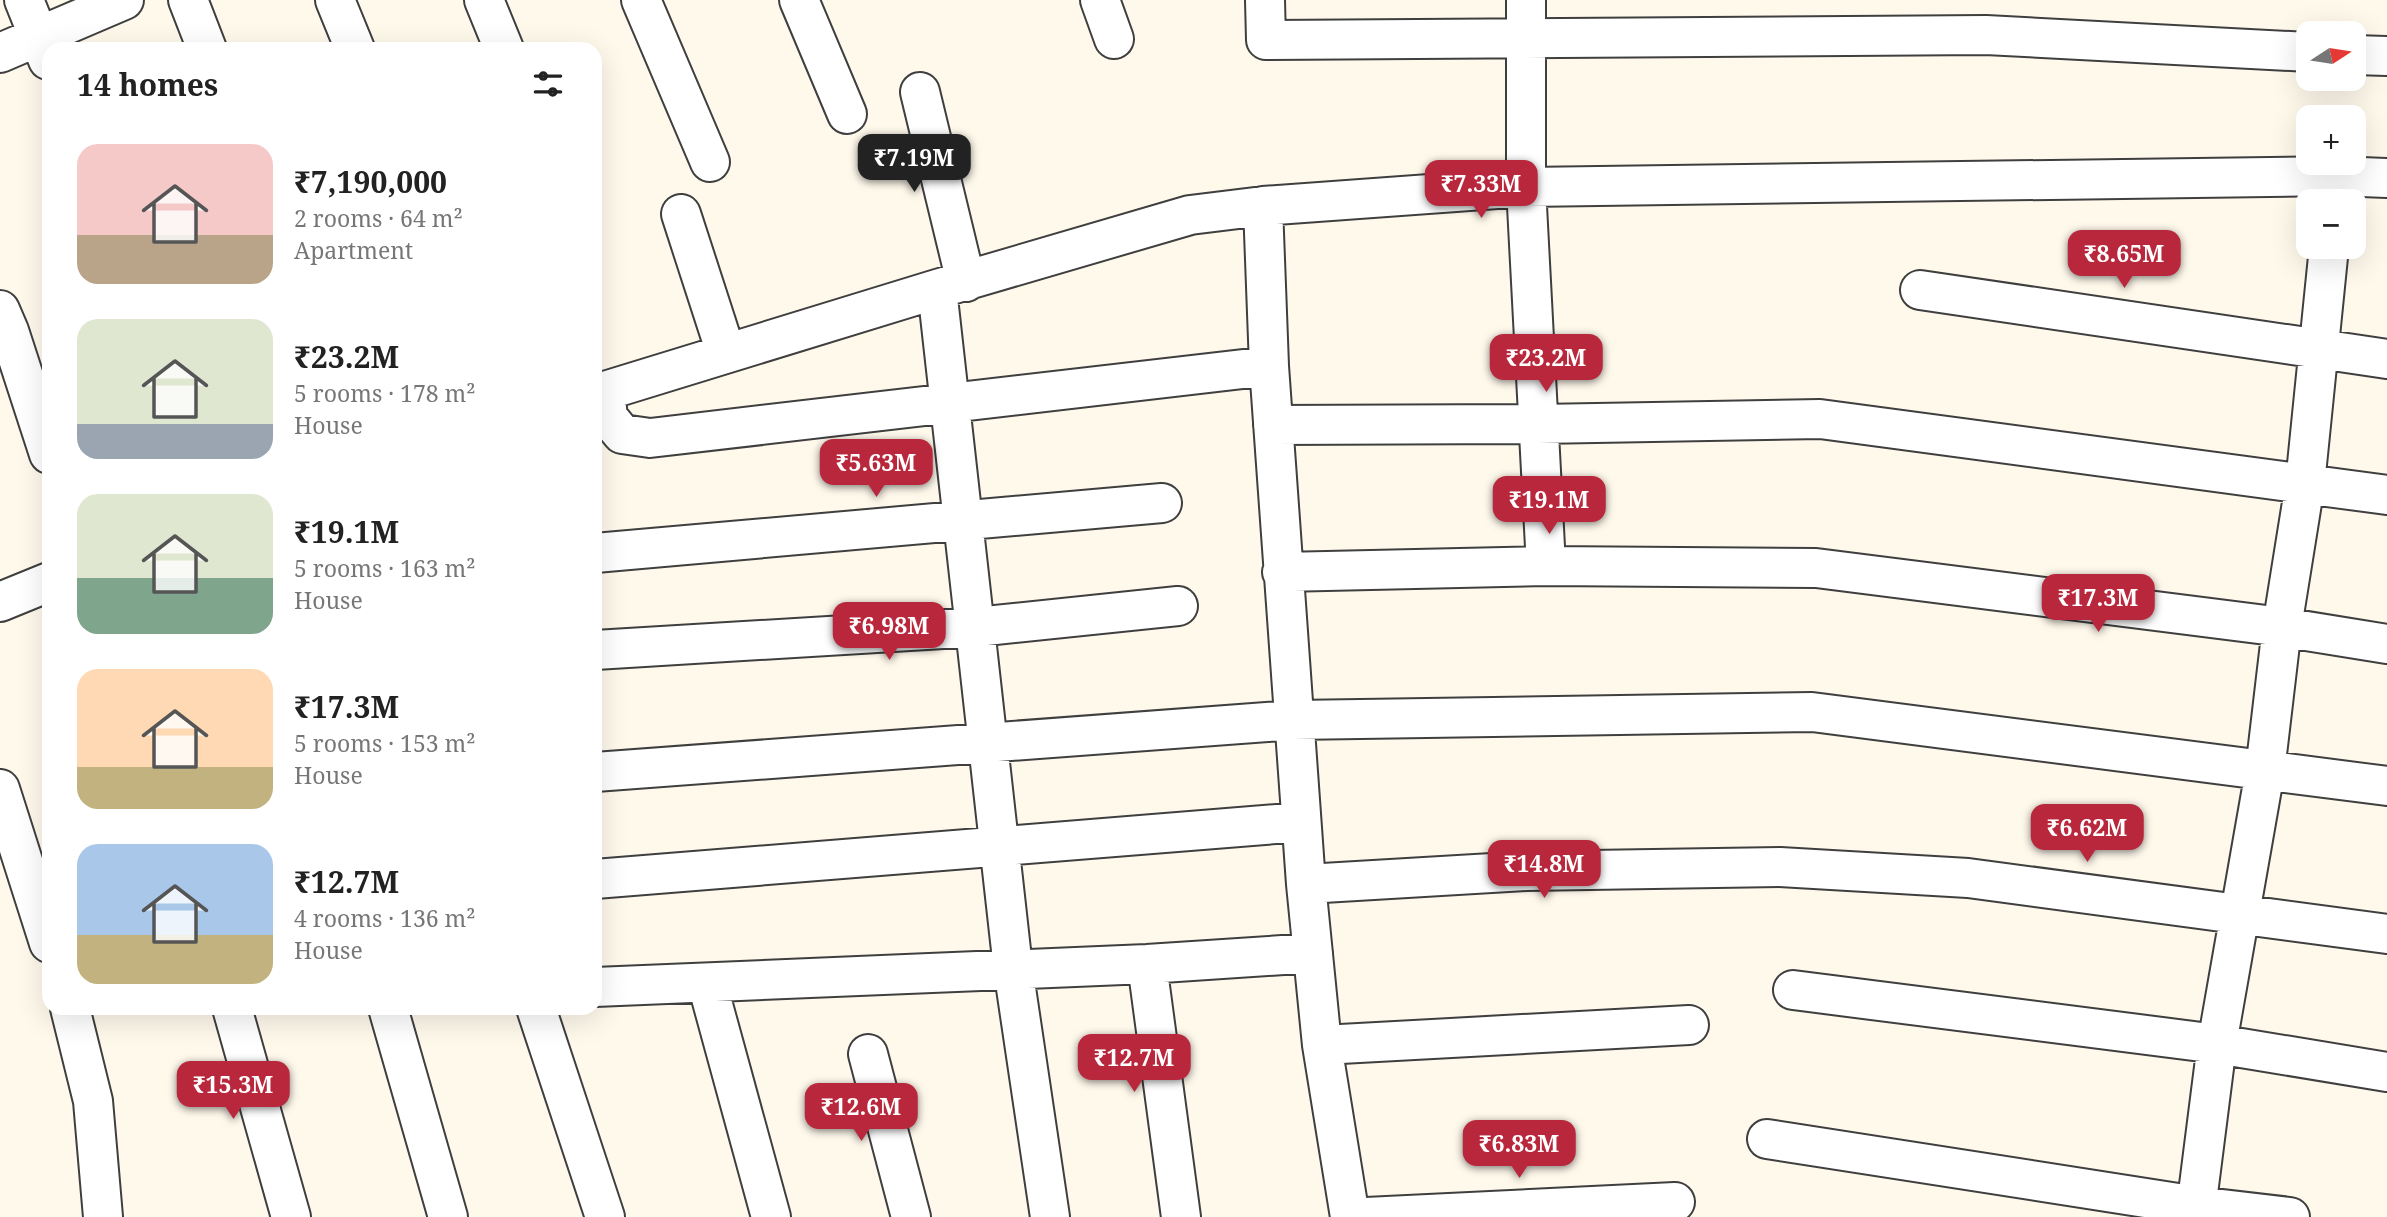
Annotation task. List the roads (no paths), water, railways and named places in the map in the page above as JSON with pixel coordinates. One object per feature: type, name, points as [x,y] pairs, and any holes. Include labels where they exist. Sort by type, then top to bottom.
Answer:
[{"type":"street","points":[[24,0],[42,44]]},
{"type":"street","points":[[55,42],[124,0]]},
{"type":"street","points":[[188,0],[204,42]]},
{"type":"street","points":[[335,0],[352,42]]},
{"type":"street","points":[[484,0],[501,42]]},
{"type":"street","points":[[641,0],[710,162]]},
{"type":"street","points":[[799,0],[847,114]]},
{"type":"street","points":[[1100,0],[1114,39]]},
{"type":"street","points":[[1265,0],[1266,40],[1986,35],[2296,51]]},
{"type":"street","points":[[1526,0],[1526,187],[1546,566]]},
{"type":"street","points":[[0,53],[42,49]]},
{"type":"street","points":[[2366,55],[2387,56]]},
{"type":"street","points":[[920,92],[951,285],[950,403],[1013,968],[1050,1217]]},
{"type":"street","points":[[602,391],[1190,215],[1262,206],[1526,187],[2335,189],[2387,178]]},
{"type":"street","points":[[1262,206],[1282,572],[1306,884],[1322,1045],[1350,1217]]},
{"type":"street","points":[[681,214],[726,354]]},
{"type":"street","points":[[2196,1211],[2217,1044],[2265,771],[2282,627],[2305,484],[2328,259]]},
{"type":"street","points":[[1920,290],[2387,359]]},
{"type":"street","points":[[0,310],[42,432]]},
{"type":"street","points":[[602,398],[608,417],[622,434],[650,438],[1269,366]]},
{"type":"street","points":[[1273,425],[1820,419],[2387,495]]},
{"type":"street","points":[[602,552],[1162,503]]},
{"type":"street","points":[[1282,572],[1546,566],[1816,568],[2282,627],[2387,643]]},
{"type":"street","points":[[0,602],[42,585]]},
{"type":"street","points":[[602,650],[975,628],[1178,606]]},
{"type":"street","points":[[602,771],[1294,720],[1812,712],[2387,786]]},
{"type":"street","points":[[0,789],[42,921]]},
{"type":"street","points":[[602,878],[1301,822]]},
{"type":"street","points":[[1306,884],[1526,871],[1780,867],[1968,878],[2387,934]]},
{"type":"street","points":[[602,987],[1147,964],[1313,953]]},
{"type":"street","points":[[1147,964],[1181,1217]]},
{"type":"street","points":[[707,983],[771,1217]]},
{"type":"street","points":[[1793,989],[2217,1044],[2387,1072]]},
{"type":"street","points":[[72,1015],[93,1101],[103,1217]]},
{"type":"street","points":[[234,1015],[291,1217]]},
{"type":"street","points":[[390,1015],[448,1217]]},
{"type":"street","points":[[538,1015],[606,1217]]},
{"type":"street","points":[[1322,1045],[1689,1026]]},
{"type":"street","points":[[869,1054],[911,1217]]},
{"type":"street","points":[[1767,1139],[2196,1211],[2290,1217]]},
{"type":"street","points":[[1366,1217],[1675,1202]]}]
